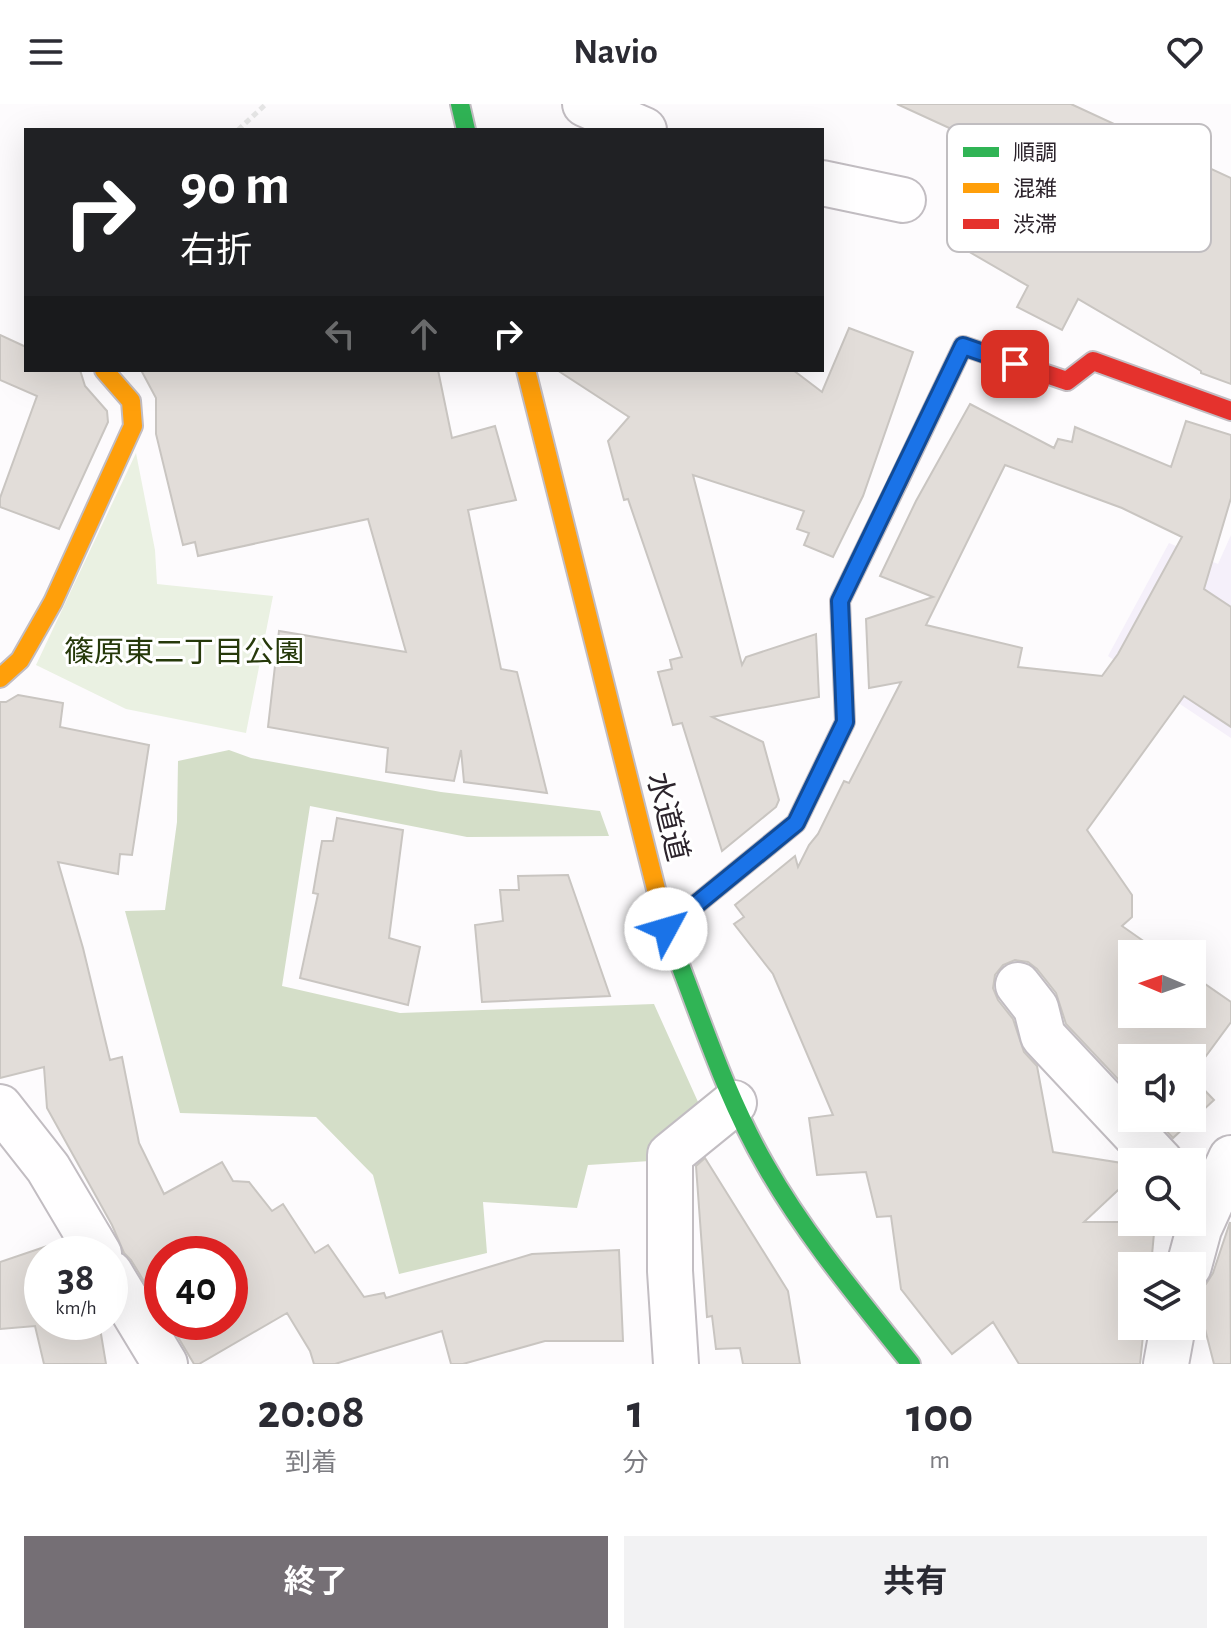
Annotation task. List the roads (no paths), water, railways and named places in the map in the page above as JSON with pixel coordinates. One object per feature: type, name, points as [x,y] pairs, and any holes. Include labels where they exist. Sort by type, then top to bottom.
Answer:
[{"type":"street","points":[[460,104],[466,128]]},
{"type":"street","points":[[585,104],[639,128]]},
{"type":"street","points":[[824,183],[903,200]]},
{"type":"street","points":[[666,929],[796,823],[845,722],[840,601],[963,346],[1067,381],[1093,361],[1231,411]]},
{"type":"street","points":[[0,678],[20,660],[53,602],[133,426],[131,401],[106,372]]},
{"type":"street","name":"水道道","points":[[527,372],[666,929],[734,1103],[765,1165],[810,1238],[911,1364]]},
{"type":"street","points":[[1018,985],[1036,1008],[1043,1036],[1148,1148]]},
{"type":"street","points":[[676,1364],[670,1271],[670,1155],[734,1103]]},
{"type":"street","points":[[0,1107],[48,1168],[88,1236]]},
{"type":"street","points":[[1193,1252],[1213,1179]]},
{"type":"street","points":[[128,1303],[165,1364]]},
{"type":"street","points":[[1166,1364],[1170,1340]]},
{"type":"park label","name":"篠原東二丁目公園","points":[[184,653]]}]
